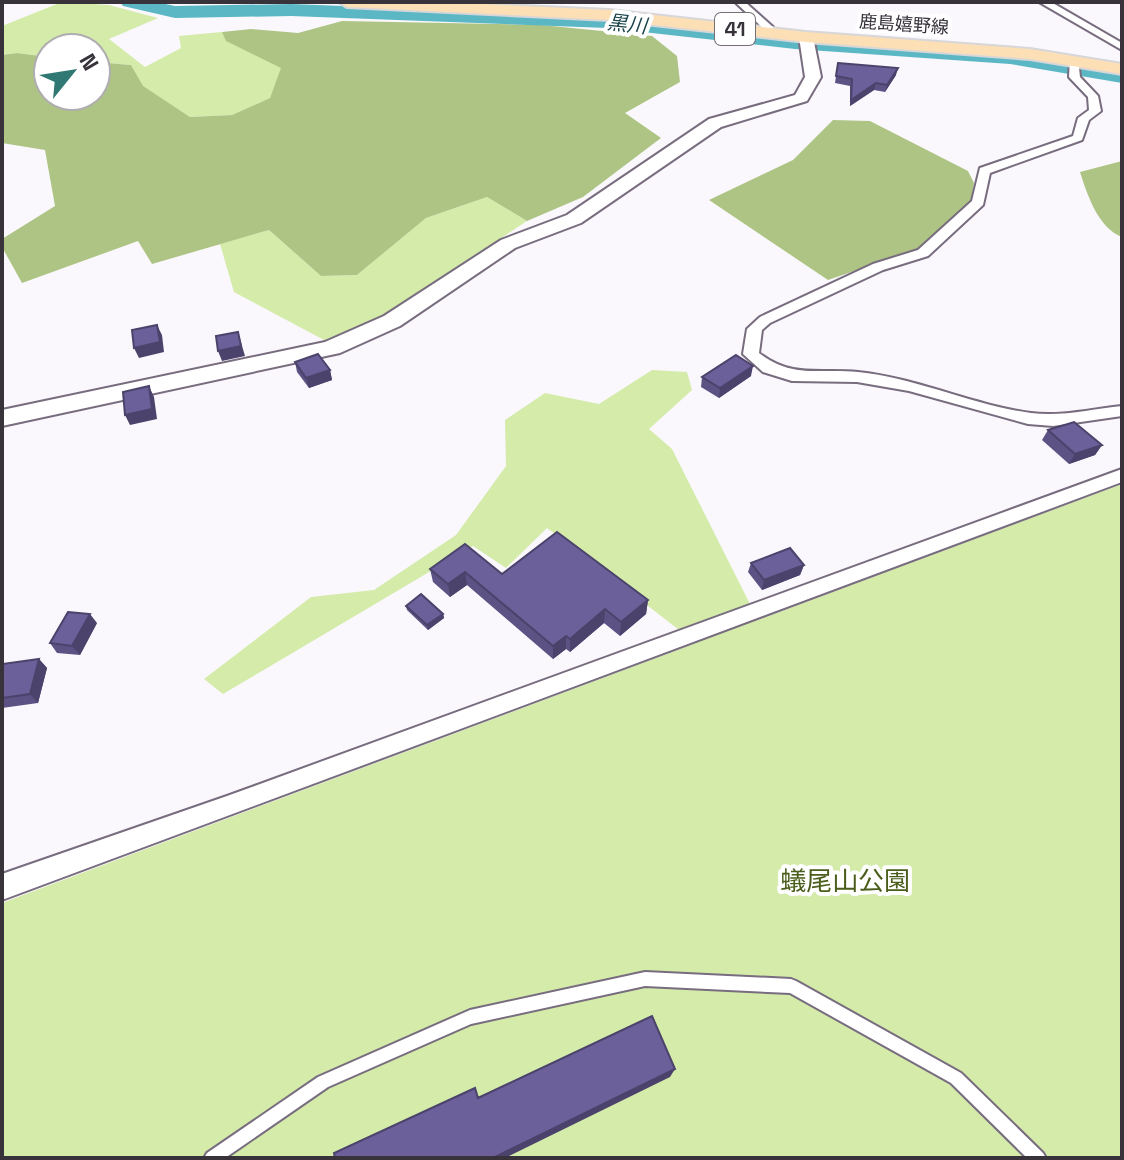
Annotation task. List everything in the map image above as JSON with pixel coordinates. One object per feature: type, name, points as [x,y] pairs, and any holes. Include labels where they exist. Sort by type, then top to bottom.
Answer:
[{"type":"main road","name":"鹿島嬉野線","points":[[347,2],[475,5],[609,15],[769,32],[807,42],[986,50],[1073,67],[1122,69]]},
{"type":"street","points":[[740,2],[770,29],[769,32]]},
{"type":"street","points":[[1044,2],[1122,47]]},
{"type":"street","points":[[2,418],[332,348],[392,321],[508,244],[574,219],[715,123],[801,98],[815,78],[807,42]]},
{"type":"street","points":[[1073,67],[1075,81],[1093,96],[1095,111],[1084,118],[1078,138],[984,171],[978,202],[923,253],[878,267],[765,320],[755,329],[751,354],[769,368],[792,376],[857,377],[910,386],[1028,418],[1053,420],[1122,411]]},
{"type":"street","points":[[2,887],[227,807],[1122,475]]},
{"type":"lane","points":[[212,1158],[323,1082],[470,1017],[645,979],[791,986],[956,1078],[1038,1158]]},
{"type":"green space","points":[[62,2],[109,5],[158,18],[112,38],[112,32],[32,32],[32,55],[2,55],[2,26]]},
{"type":"green space","points":[[342,21],[542,25],[652,36],[677,56],[680,82],[625,113],[661,138],[583,197],[527,221],[487,197],[426,218],[357,275],[321,276],[269,230],[152,264],[138,241],[22,283],[2,247],[2,239],[55,206],[45,150],[2,143],[2,55],[32,55],[32,112],[112,112],[112,63],[131,65],[143,86],[190,117],[232,115],[270,98],[281,68],[226,41],[222,32],[251,29],[298,33]]},
{"type":"green space","points":[[222,32],[227,41],[282,68],[270,98],[232,115],[190,117],[142,86],[131,65],[112,63],[112,41],[145,67],[181,48],[179,36]]},
{"type":"green space","points":[[833,120],[870,121],[968,171],[974,183],[971,201],[921,248],[828,280],[709,200],[793,160]]},
{"type":"green space","points":[[1122,161],[1122,237],[1100,218],[1080,172]]},
{"type":"green space","points":[[487,197],[527,221],[379,318],[326,341],[234,292],[220,244],[269,230],[321,276],[357,275],[426,218]]},
{"type":"green space","name":"蟻尾山公園","points":[[652,370],[687,372],[692,390],[649,429],[672,449],[758,620],[1122,484],[1122,1158],[2,1158],[2,903],[696,643],[547,528],[506,568],[473,546],[223,694],[204,679],[311,597],[374,590],[456,535],[506,466],[505,420],[545,393],[599,404]]},
{"type":"building","points":[[838,63],[898,68],[887,85],[876,83],[851,100],[852,79],[836,76]]},
{"type":"building","points":[[157,325],[160,342],[134,348],[132,330]]},
{"type":"building","points":[[238,332],[241,346],[218,351],[216,336]]},
{"type":"building","points":[[318,354],[330,370],[306,378],[295,362]]},
{"type":"building","points":[[736,355],[753,366],[720,388],[702,377]]},
{"type":"building","points":[[149,386],[152,409],[125,415],[123,392]]},
{"type":"building","points":[[1074,422],[1102,445],[1075,454],[1048,430]]},
{"type":"building","points":[[557,532],[648,600],[621,622],[605,609],[570,639],[566,636],[553,646],[465,572],[448,584],[430,569],[465,544],[502,574]]},
{"type":"building","points":[[790,548],[804,565],[764,580],[751,563]]},
{"type":"building","points":[[421,594],[443,614],[427,625],[406,606]]},
{"type":"building","points":[[68,612],[90,614],[72,646],[50,643]]},
{"type":"building","points":[[39,659],[30,694],[2,698],[2,664]]},
{"type":"building","points":[[652,1016],[675,1069],[493,1158],[335,1158],[334,1153],[475,1088],[478,1098]]},
{"type":"waterway","name":"黒川","points":[[130,2],[175,12],[291,10],[607,22],[795,43],[1010,58],[1122,76]]}]
